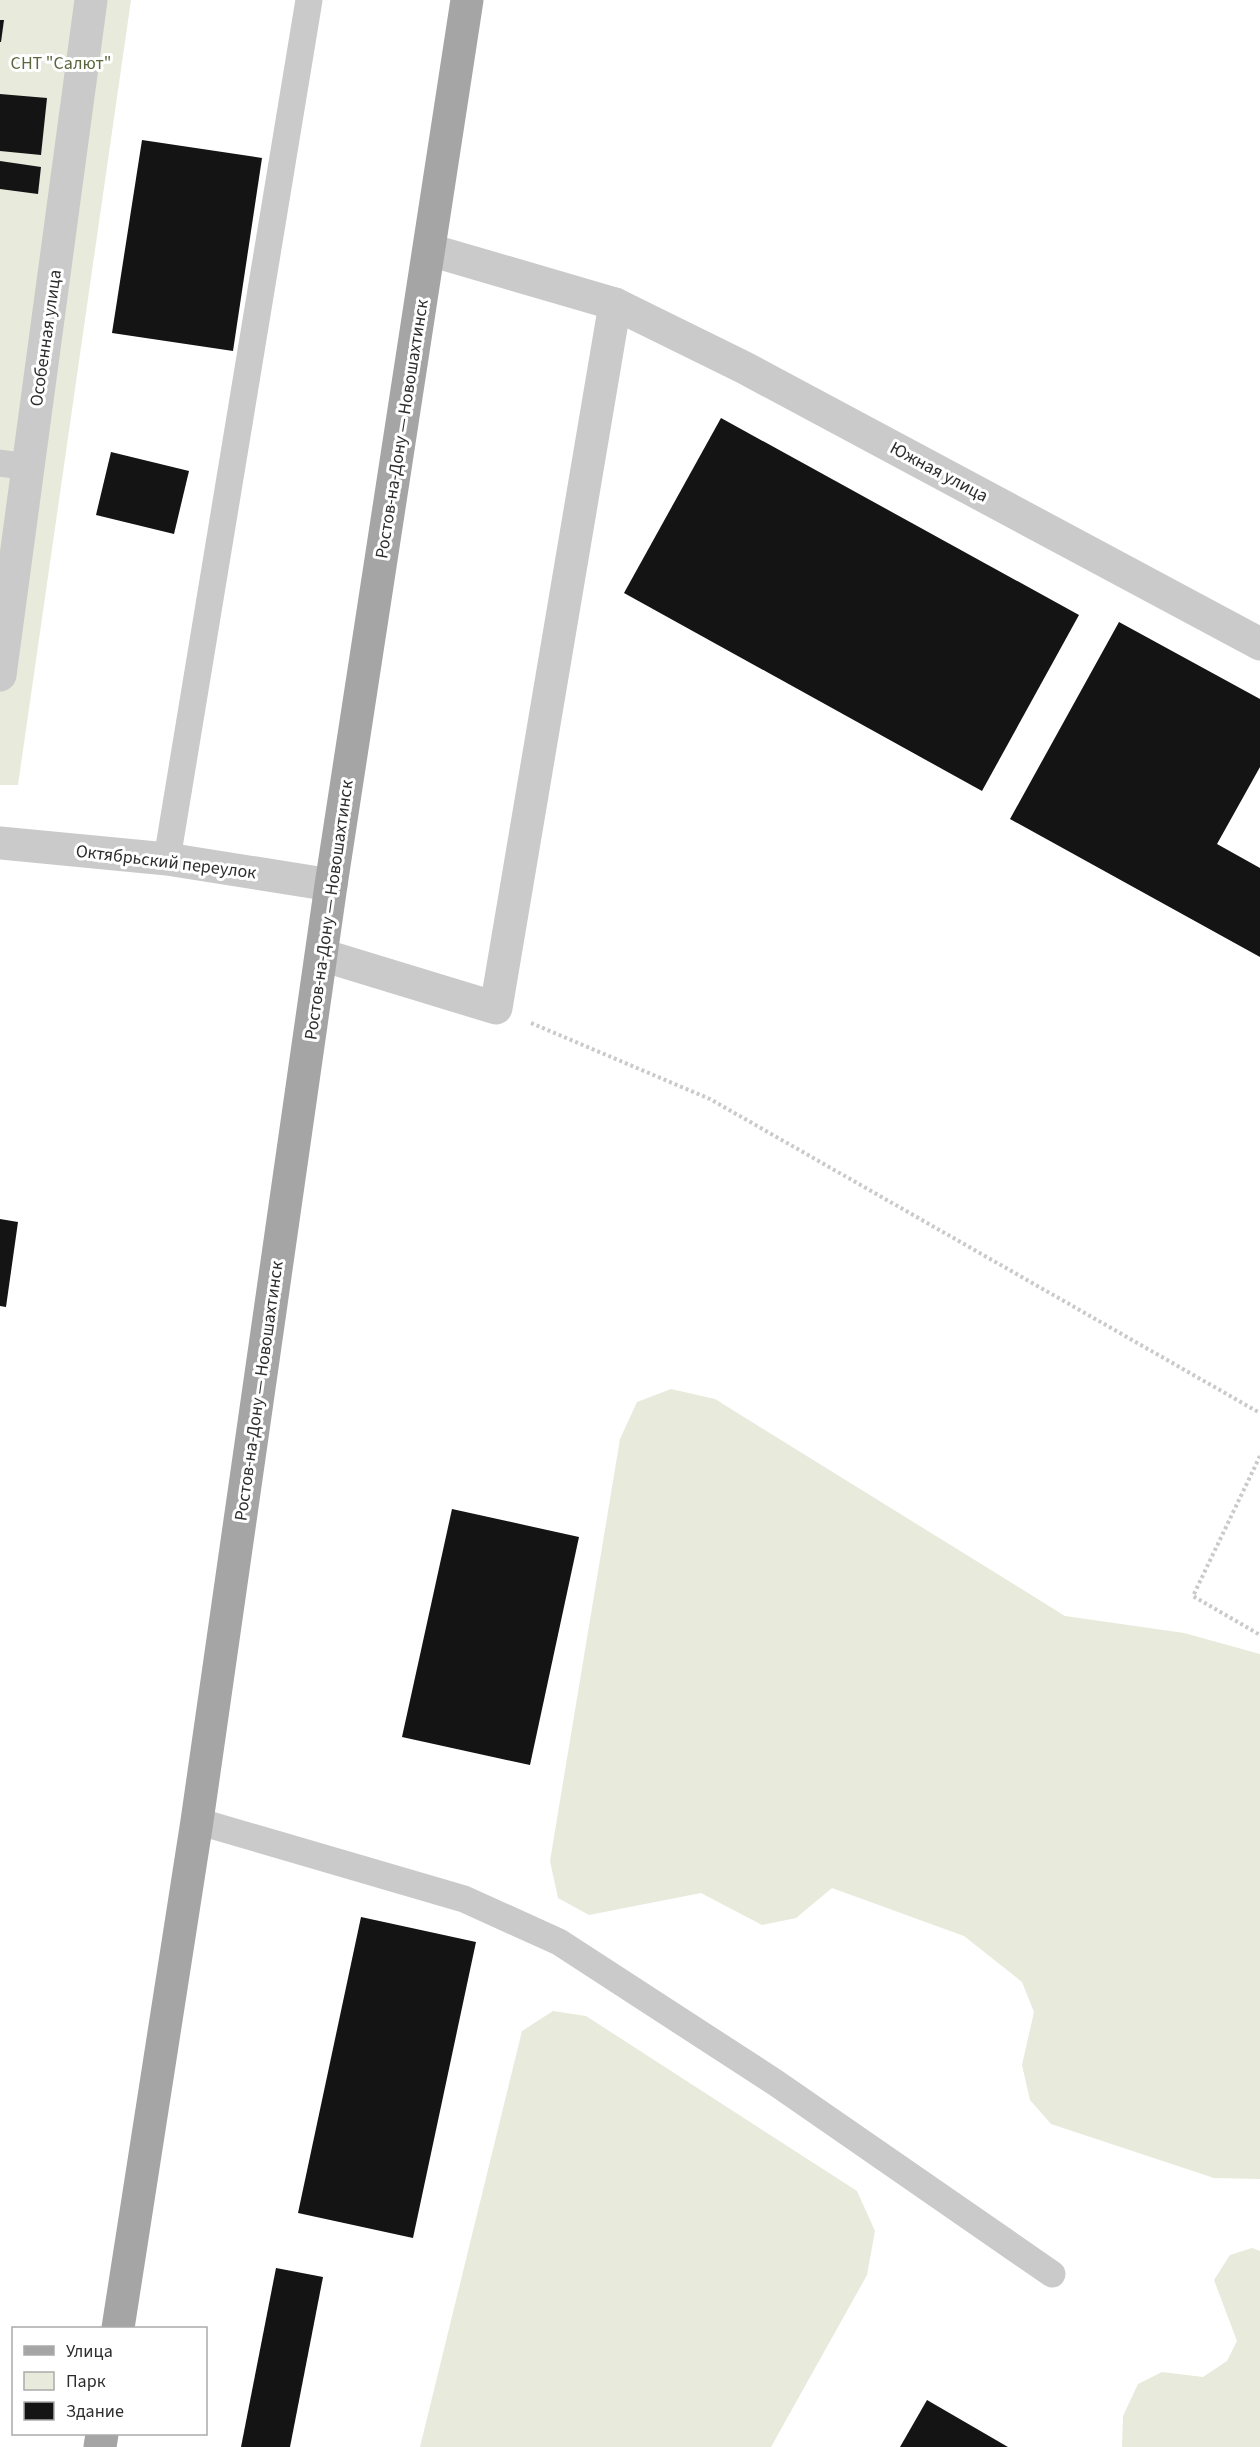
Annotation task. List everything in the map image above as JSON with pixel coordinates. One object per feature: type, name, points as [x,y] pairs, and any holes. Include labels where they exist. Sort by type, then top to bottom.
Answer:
[{"type":"main road","name":"Ростов-на-Дону — Новошахтинск","points":[[118,2327],[197,1821],[331,885],[467,0]]},
{"type":"street","name":"Особенная улица","points":[[0,675],[14,465],[91,0]]},
{"type":"street","name":"Южная улица","points":[[429,250],[615,304],[745,368],[1260,644]]},
{"type":"street","points":[[322,955],[496,1008],[615,304]]},
{"type":"street","name":"Октябрьский переулок","points":[[0,843],[167,859],[331,885]]},
{"type":"lane","points":[[167,859],[309,0]]},
{"type":"lane","points":[[197,1821],[464,1899],[559,1942],[776,2083],[1052,2274]]},
{"type":"path","points":[[496,1008],[710,1099],[1260,1413]]},
{"type":"path","points":[[1260,1456],[1193,1596],[1260,1635]]},
{"type":"green space","name":"СНТ \"Салют\"","points":[[0,0],[131,0],[18,785],[0,785]]},
{"type":"green space","points":[[671,1389],[715,1399],[1065,1616],[1184,1633],[1260,1654],[1260,2179],[1214,2178],[1051,2124],[1030,2100],[1022,2065],[1034,2012],[1022,1982],[964,1936],[832,1888],[796,1918],[762,1925],[701,1893],[589,1915],[558,1898],[550,1861],[620,1439],[637,1402]]},
{"type":"green space","points":[[553,2011],[586,2016],[857,2191],[875,2231],[867,2275],[771,2447],[420,2447],[522,2031]]},
{"type":"green space","points":[[1252,2248],[1260,2251],[1260,2447],[1122,2447],[1123,2416],[1138,2384],[1162,2372],[1203,2377],[1227,2361],[1237,2341],[1214,2280],[1230,2255]]},
{"type":"building","points":[[0,20],[4,20],[1,42],[0,42]]},
{"type":"building","points":[[0,94],[47,98],[41,155],[0,151]]},
{"type":"building","points":[[142,140],[262,158],[233,351],[112,333]]},
{"type":"building","points":[[0,161],[41,167],[38,194],[0,189]]},
{"type":"building","points":[[721,418],[1079,615],[982,791],[624,593]]},
{"type":"building","points":[[111,452],[189,471],[174,534],[96,515]]},
{"type":"building","points":[[1119,622],[1260,699],[1260,767],[1217,844],[1260,868],[1260,957],[1010,819]]},
{"type":"building","points":[[0,1219],[18,1222],[6,1307],[0,1306]]},
{"type":"building","points":[[452,1509],[579,1537],[530,1765],[402,1737]]},
{"type":"building","points":[[361,1917],[476,1942],[413,2238],[298,2213]]},
{"type":"building","points":[[276,2268],[323,2277],[290,2447],[241,2447]]},
{"type":"building","points":[[927,2400],[1008,2447],[900,2447]]}]
